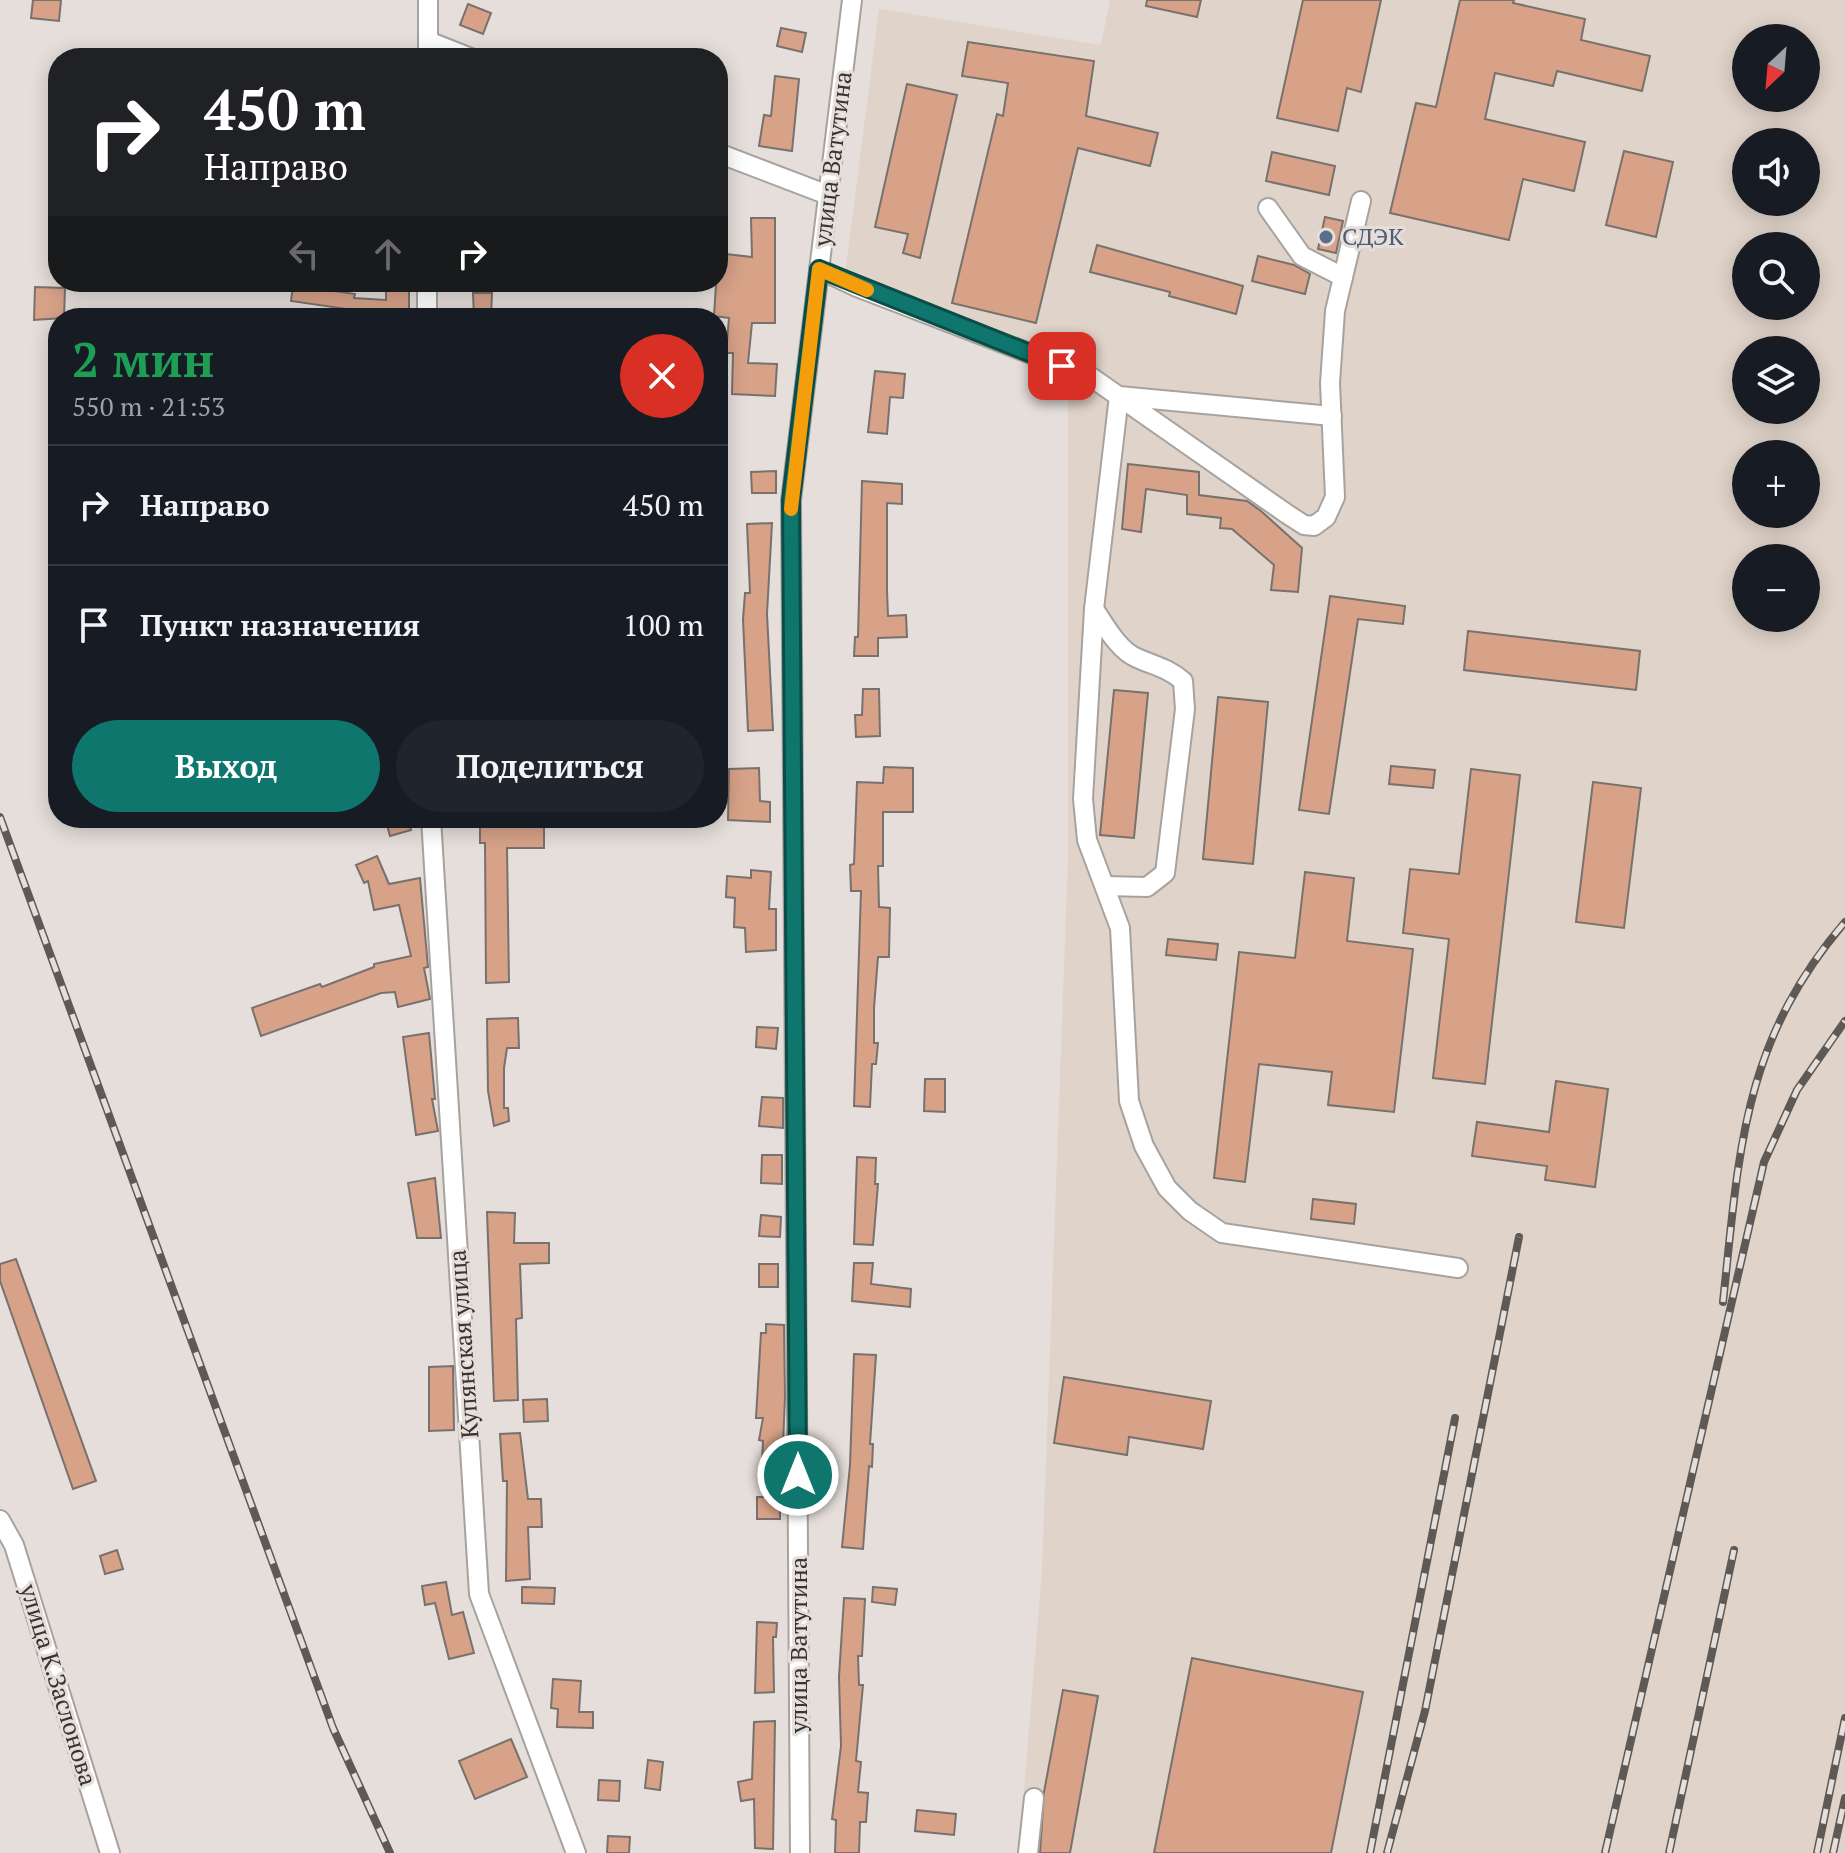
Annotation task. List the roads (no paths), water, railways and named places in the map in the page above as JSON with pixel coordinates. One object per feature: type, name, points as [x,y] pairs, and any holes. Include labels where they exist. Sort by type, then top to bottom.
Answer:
[{"type":"street","points":[[428,0],[428,48]]},
{"type":"street","name":"улица Ватутина","points":[[800,1853],[791,500],[852,0]]},
{"type":"street","points":[[728,157],[828,195]]},
{"type":"street","points":[[819,269],[857,287],[1091,377],[1304,525],[1314,526],[1326,517],[1335,497],[1332,416],[1335,311],[1361,201]]},
{"type":"street","points":[[1268,208],[1302,256],[1343,277]]},
{"type":"street","points":[[1119,396],[1332,416]]},
{"type":"street","points":[[1119,396],[1094,609],[1083,799],[1087,840],[1120,928],[1129,1101],[1144,1146],[1167,1188],[1190,1211],[1222,1233],[1458,1268]]},
{"type":"street","points":[[1094,609],[1116,641],[1134,658],[1168,668],[1183,681],[1185,709],[1165,873],[1147,887],[1105,886]]},
{"type":"street","name":"Купянская улица","points":[[432,828],[479,1594],[576,1853]]},
{"type":"street","name":"улица К.Заслонова","points":[[0,1520],[14,1545],[110,1853]]},
{"type":"street","points":[[1028,1853],[1034,1798]]},
{"type":"railway","points":[[0,817],[333,1728],[390,1853]]},
{"type":"railway","points":[[1723,1302],[1741,1148],[1765,1056],[1785,1011],[1811,967],[1845,922]]},
{"type":"railway","points":[[1605,1853],[1764,1162],[1797,1090],[1845,1021]]},
{"type":"railway","points":[[1387,1853],[1425,1711],[1519,1237]]},
{"type":"railway","points":[[1370,1853],[1455,1418]]},
{"type":"railway","points":[[1669,1853],[1734,1550]]},
{"type":"railway","points":[[1817,1853],[1845,1718]]},
{"type":"railway","points":[[1833,1853],[1845,1798]]},
{"type":"place","name":"СДЭК","points":[[1326,237]]}]
